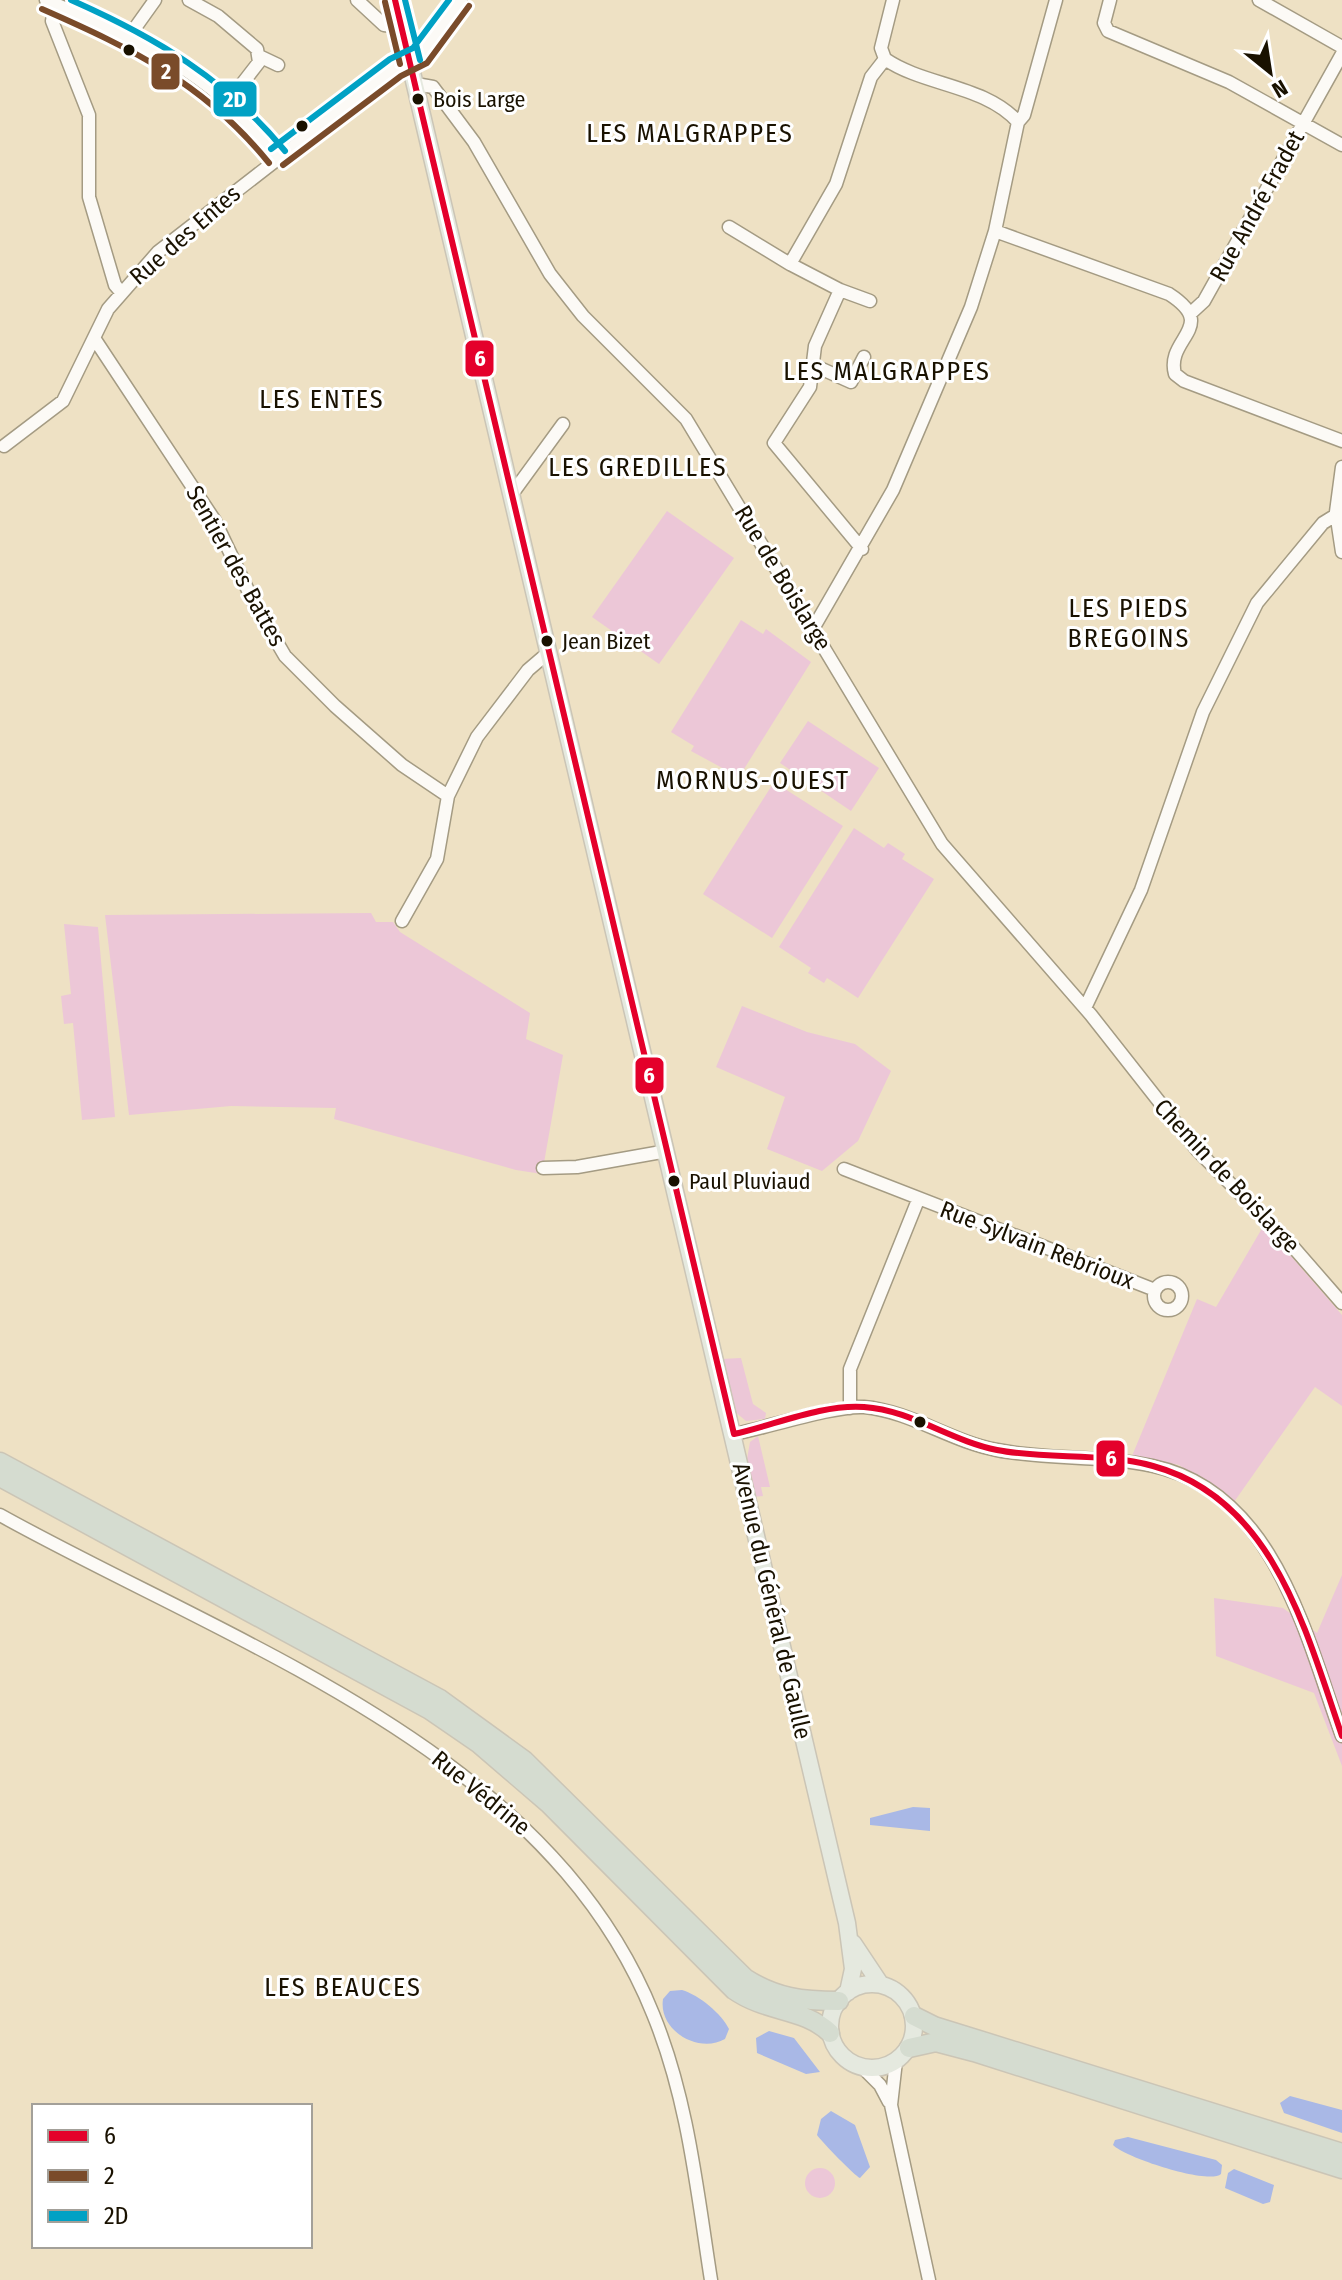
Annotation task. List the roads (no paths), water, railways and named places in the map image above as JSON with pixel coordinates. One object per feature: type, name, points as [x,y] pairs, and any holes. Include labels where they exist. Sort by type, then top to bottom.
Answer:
[{"type":"highway","points":[[0,1462],[440,1699],[524,1760],[745,1978],[767,1991],[792,1999],[843,1996]]},
{"type":"highway","points":[[0,1477],[430,1710],[478,1743],[549,1804],[734,1990],[762,2007],[814,2019],[830,2033]]},
{"type":"highway","points":[[914,2016],[934,2026],[1342,2153]]},
{"type":"highway","points":[[902,2055],[936,2042],[1342,2169]]},
{"type":"main road","name":"Avenue du Général de Gaulle","points":[[395,0],[851,1941],[853,1969],[843,1996]]},
{"type":"main road","name":"Avenue du Général de Gaulle","points":[[851,1941],[881,1985]]},
{"type":"main road","points":[[870,1984],[881,1985],[903,1997],[914,2016],[902,2055],[874,2069],[863,2068],[838,2051],[830,2033],[830,2021],[843,1996],[870,1984]]},
{"type":"street","points":[[130,35],[155,0]]},
{"type":"street","points":[[189,0],[218,16],[257,49],[259,62],[228,102]]},
{"type":"street","points":[[357,0],[384,25],[401,27]]},
{"type":"street","name":"Rue des Entes","points":[[1,446],[63,401],[108,309],[179,234],[396,67],[410,62],[429,47],[461,0]]},
{"type":"street","points":[[893,0],[881,48],[885,59],[977,97],[1011,114],[1018,122]]},
{"type":"street","points":[[814,627],[862,549],[893,490],[983,278],[1018,122],[1024,115],[1056,0]]},
{"type":"street","points":[[1110,0],[1104,23],[1108,31],[1229,82],[1342,145]]},
{"type":"street","points":[[1259,0],[1342,47]]},
{"type":"street","points":[[121,292],[115,285],[89,197],[91,133],[87,109],[52,21],[51,2],[130,35],[228,102],[249,120],[277,157]]},
{"type":"street","name":"Rue André Fradet","points":[[1342,54],[1204,301],[1191,313],[1191,326],[1174,360],[1175,374],[1184,381],[1342,441]]},
{"type":"street","points":[[259,56],[278,65]]},
{"type":"street","points":[[790,264],[836,184],[871,77],[885,59]]},
{"type":"street","name":"Rue de Boislarge","points":[[416,84],[433,87],[474,142],[533,248],[583,316],[686,419],[814,627],[929,827],[965,874],[1085,1008]]},
{"type":"street","points":[[729,227],[790,264],[840,290],[870,301]]},
{"type":"street","points":[[995,231],[1169,294],[1185,304],[1191,313]]},
{"type":"street","points":[[840,290],[815,346],[810,387],[774,443],[862,549]]},
{"type":"street","name":"Sentier des Battes","points":[[94,338],[215,521],[254,603],[285,656],[335,706],[402,765],[448,796]]},
{"type":"street","points":[[813,365],[851,382],[864,357]]},
{"type":"street","points":[[512,494],[563,424]]},
{"type":"street","points":[[1342,467],[1336,515],[1342,552]]},
{"type":"street","points":[[1085,1008],[1141,890],[1203,712],[1257,603],[1323,523],[1336,515]]},
{"type":"street","points":[[402,921],[439,853],[448,796],[484,727],[528,670],[549,652]]},
{"type":"street","name":"Chemin de Boislarge","points":[[1085,1008],[1198,1151],[1294,1248],[1342,1303]]},
{"type":"street","points":[[543,1168],[577,1167],[667,1151]]},
{"type":"street","name":"Rue Sylvain Rebrioux","points":[[844,1169],[1155,1290]]},
{"type":"street","name":"Rue Sylvain Rebrioux","points":[[850,1408],[850,1369],[918,1200]]},
{"type":"street","points":[[734,1434],[850,1408],[874,1408],[995,1450],[1143,1464],[1169,1470],[1204,1487],[1244,1521],[1283,1576],[1342,1736]]},
{"type":"street","name":"Rue Védrine","points":[[0,1515],[276,1660],[403,1734],[492,1796],[556,1858],[613,1933],[654,2015],[686,2121],[711,2280]]},
{"type":"street","points":[[891,2105],[902,2055]]},
{"type":"street","points":[[863,2068],[880,2085],[891,2105],[929,2280]]},
{"type":"water","points":[[913,1807],[930,1808],[930,1831],[870,1825],[870,1818]]},
{"type":"water","points":[[682,1990],[716,2011],[729,2029],[725,2039],[704,2044],[682,2037],[674,2030],[663,2011],[663,1999],[670,1991]]},
{"type":"water","points":[[769,2031],[794,2038],[820,2072],[806,2074],[757,2053],[756,2038]]},
{"type":"water","points":[[1290,2096],[1342,2110],[1342,2133],[1284,2113],[1280,2103]]},
{"type":"water","points":[[831,2111],[855,2125],[870,2167],[860,2178],[817,2135],[821,2119]]},
{"type":"water","points":[[1128,2137],[1216,2160],[1222,2165],[1221,2174],[1201,2176],[1185,2173],[1134,2157],[1113,2145],[1115,2140]]},
{"type":"water","points":[[1234,2169],[1274,2185],[1270,2202],[1263,2204],[1225,2188],[1228,2173]]},
{"type":"place","name":"Bois Large","points":[[418,99]]},
{"type":"place","name":"Jean Bizet","points":[[547,641]]},
{"type":"place","name":"Paul Pluviaud","points":[[674,1181]]},
{"type":"district","name":"LES MALGRAPPES","points":[[690,133]]},
{"type":"district","name":"LES MALGRAPPES","points":[[887,371]]},
{"type":"district","name":"LES ENTES","points":[[322,399]]},
{"type":"district","name":"LES GREDILLES","points":[[638,467]]},
{"type":"district","name":"LES PIEDS BREGOINS","points":[[1129,623]]},
{"type":"district","name":"MORNUS-OUEST","points":[[753,780]]},
{"type":"district","name":"LES BEAUCES","points":[[343,1987]]}]
